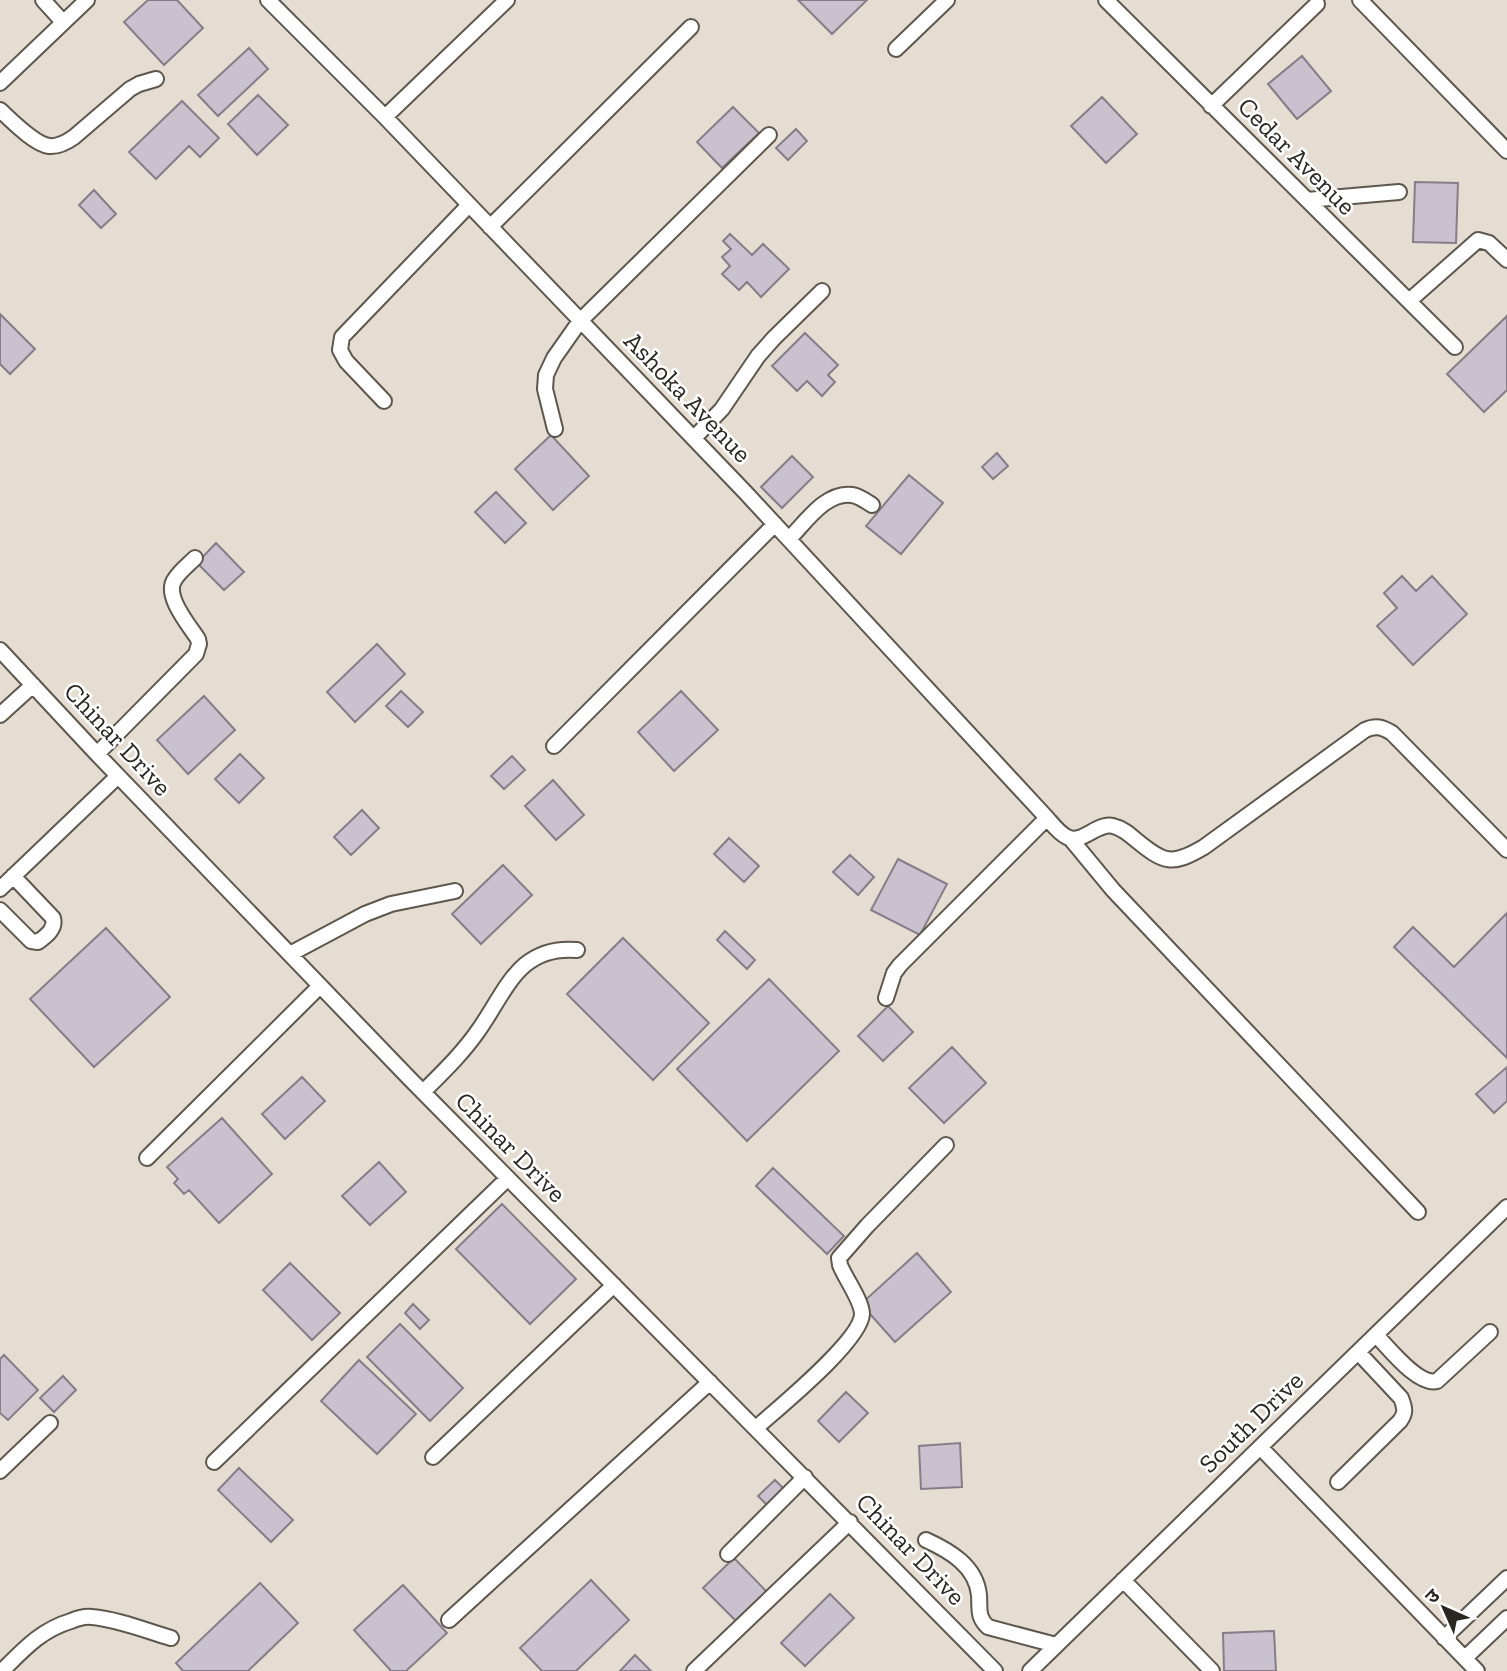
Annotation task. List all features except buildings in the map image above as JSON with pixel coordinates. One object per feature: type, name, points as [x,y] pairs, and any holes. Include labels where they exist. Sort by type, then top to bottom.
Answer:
[{"type":"street","points":[[43,0],[63,22]]},
{"type":"street","points":[[0,83],[86,0]]},
{"type":"street","name":"Ashoka Avenue","points":[[268,0],[385,117],[694,438],[1047,818],[1068,837],[1113,890],[1418,1212]]},
{"type":"street","points":[[385,117],[507,0]]},
{"type":"street","points":[[896,49],[947,0]]},
{"type":"street","name":"Cedar Avenue","points":[[1106,0],[1455,347]]},
{"type":"street","points":[[1360,0],[1507,151]]},
{"type":"street","points":[[1211,106],[1317,4]]},
{"type":"street","points":[[490,227],[691,27]]},
{"type":"street","points":[[0,110],[39,143],[50,146],[65,143],[130,89],[156,79]]},
{"type":"street","points":[[555,429],[545,389],[546,374],[580,321],[769,135]]},
{"type":"street","points":[[1307,200],[1399,192]]},
{"type":"street","points":[[384,401],[346,361],[340,350],[342,337],[469,205]]},
{"type":"street","points":[[1409,302],[1478,240],[1489,243],[1507,260]]},
{"type":"street","points":[[694,438],[722,410],[758,356],[822,291]]},
{"type":"street","points":[[789,539],[821,507],[840,495],[853,495],[872,505]]},
{"type":"street","points":[[554,746],[775,524]]},
{"type":"street","points":[[97,754],[197,654],[200,644],[198,639],[171,595],[171,586],[175,579],[195,558]]},
{"type":"street","name":"Chinar Drive","points":[[3,658],[33,685],[423,1092],[995,1671]]},
{"type":"street","points":[[0,715],[33,685]]},
{"type":"street","points":[[1068,837],[1082,837],[1099,827],[1111,825],[1129,834],[1163,859],[1187,857],[1374,726],[1383,727],[1392,733],[1507,850]]},
{"type":"street","points":[[0,889],[118,776]]},
{"type":"street","points":[[886,998],[894,973],[900,965],[1047,818]]},
{"type":"street","points":[[0,910],[31,941],[38,942],[55,923],[54,918],[13,876]]},
{"type":"street","points":[[290,954],[365,914],[391,904],[455,891]]},
{"type":"street","points":[[423,1092],[466,1048],[517,973],[533,959],[551,950],[576,950]]},
{"type":"street","points":[[147,1158],[320,986]]},
{"type":"street","points":[[756,1428],[822,1368],[857,1328],[862,1314],[839,1258],[946,1145]]},
{"type":"street","points":[[214,1462],[508,1178]]},
{"type":"street","name":"South Drive","points":[[1030,1671],[1505,1211]]},
{"type":"street","points":[[433,1457],[614,1285]]},
{"type":"street","points":[[1376,1335],[1418,1377],[1431,1383],[1437,1381],[1490,1332]]},
{"type":"street","points":[[1338,1482],[1404,1415],[1405,1407],[1401,1398],[1358,1352]]},
{"type":"street","points":[[449,1620],[710,1382]]},
{"type":"street","points":[[0,1471],[50,1423]]},
{"type":"street","points":[[1260,1447],[1477,1671]]},
{"type":"street","points":[[729,1554],[805,1477]]},
{"type":"street","points":[[694,1671],[850,1522]]},
{"type":"street","points":[[926,1539],[948,1550],[969,1570],[979,1593],[981,1620],[988,1627],[1056,1645]]},
{"type":"street","points":[[1444,1638],[1507,1578]]},
{"type":"street","points":[[1123,1580],[1212,1671]]},
{"type":"street","points":[[2,1671],[56,1625],[82,1617],[111,1620],[171,1638]]},
{"type":"street","points":[[1465,1658],[1507,1618]]}]
